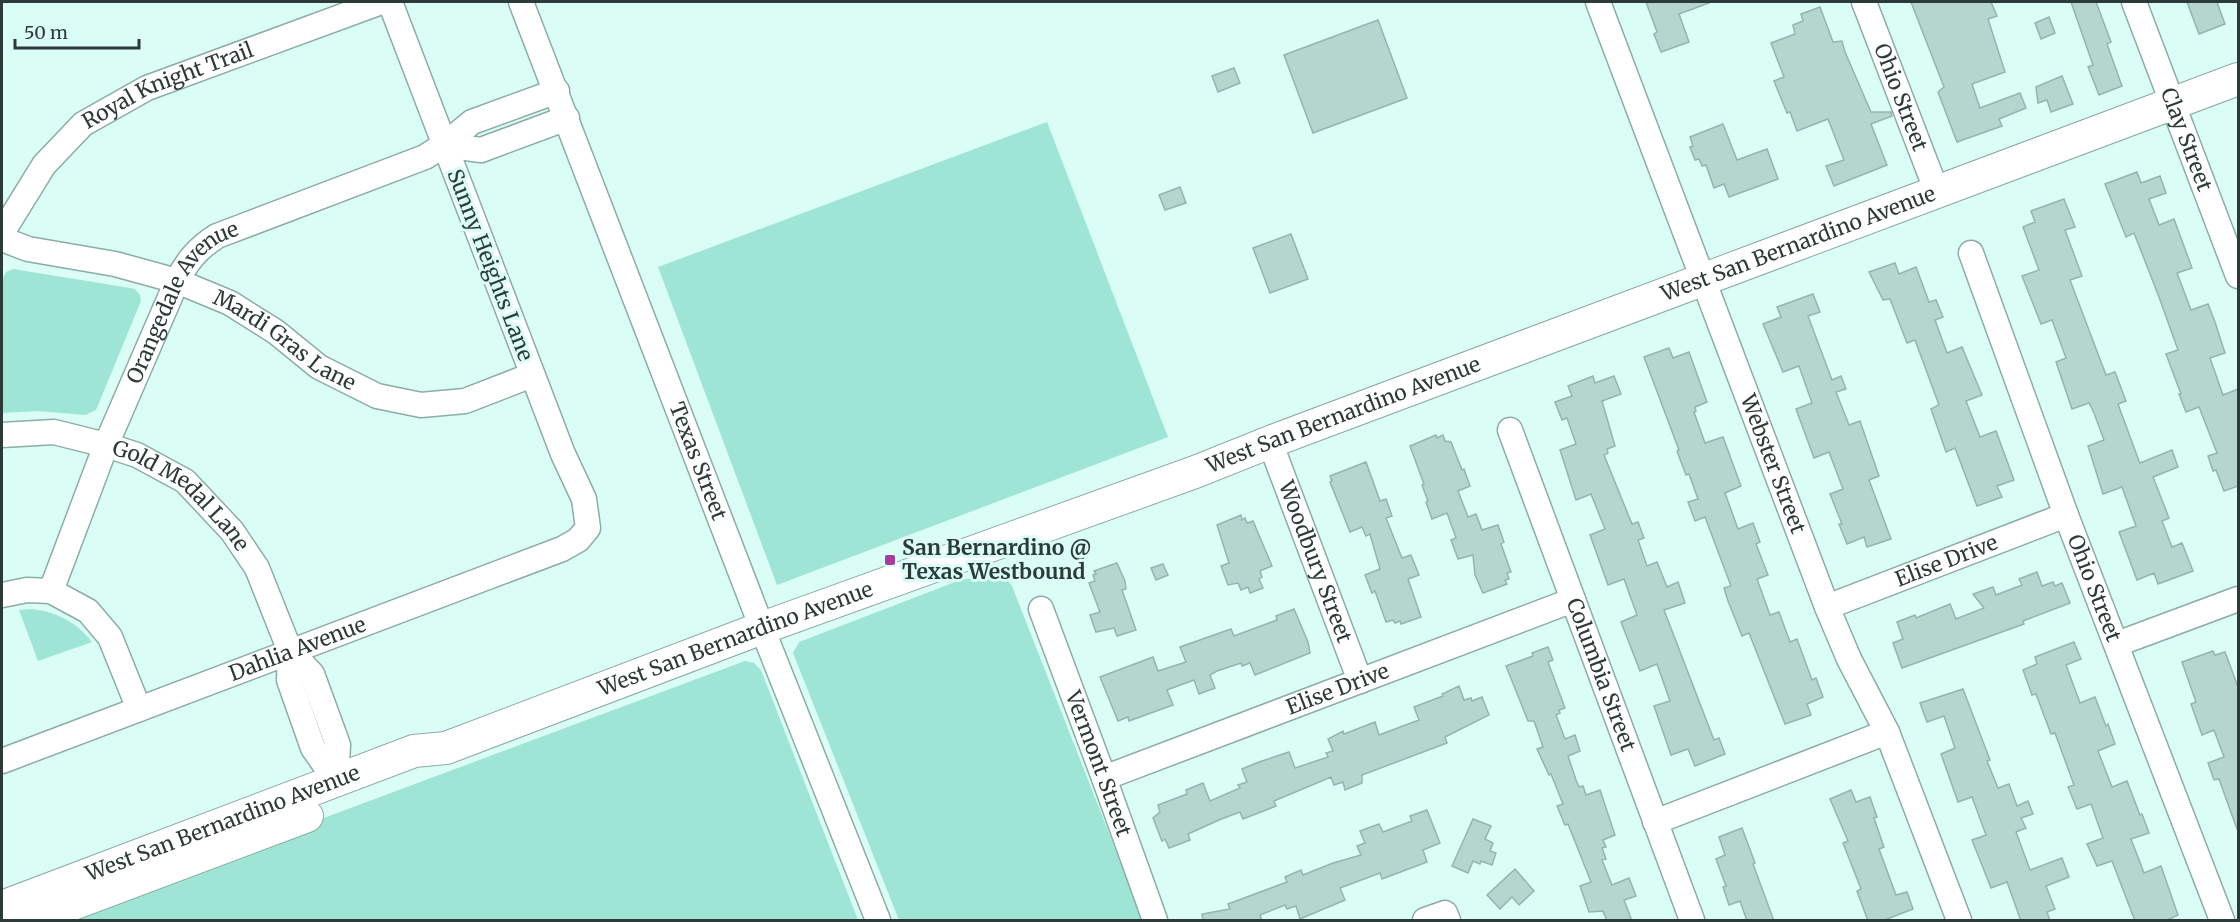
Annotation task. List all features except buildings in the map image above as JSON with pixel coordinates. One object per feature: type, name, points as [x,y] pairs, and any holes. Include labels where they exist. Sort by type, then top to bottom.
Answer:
[{"type":"main road","name":"West San Bernardino Avenue","points":[[2,906],[414,751],[446,748],[762,628],[1195,472],[1270,441],[2238,79]]},
{"type":"main road","name":"West San Bernardino Avenue","points":[[30,921],[424,771],[446,748]]},
{"type":"main road","points":[[174,866],[190,851],[321,801],[336,781]]},
{"type":"street","name":"Royal Knight Trail","points":[[2,233],[44,165],[83,124],[147,88],[381,2]]},
{"type":"street","name":"Sunny Heights Lane","points":[[390,2],[532,375],[563,454],[584,499],[588,528]]},
{"type":"street","name":"Texas Street","points":[[521,2],[762,628],[878,921]]},
{"type":"street","name":"Webster Street","points":[[1598,2],[1827,607],[1849,659],[1887,732],[1959,921]]},
{"type":"street","name":"Ohio Street","points":[[1864,2],[1937,192]]},
{"type":"street","name":"Clay Street","points":[[2134,2],[2238,276]]},
{"type":"street","name":"Orangedale Avenue","points":[[51,591],[106,445],[177,280],[187,262],[202,245],[217,236],[425,157],[472,122],[557,91]]},
{"type":"street","points":[[444,145],[481,150],[567,118]]},
{"type":"street","name":"Mardi Gras Lane","points":[[2,239],[28,249],[115,264],[177,280],[230,303],[276,332],[319,367],[377,396],[421,405],[465,401],[532,375]]},
{"type":"street","name":"Ohio Street","points":[[1971,253],[2066,515],[2222,921]]},
{"type":"street","name":"Columbia Street","points":[[1510,430],[1692,921]]},
{"type":"street","name":"Gold Medal Lane","points":[[2,435],[54,432],[106,445],[137,455],[185,482],[232,531],[257,568],[290,651],[289,680],[315,753],[336,781]]},
{"type":"street","name":"Woodbury Street","points":[[1270,441],[1359,681]]},
{"type":"street","name":"Elise Drive","points":[[1827,607],[2066,515]]},
{"type":"street","name":"Dahlia Avenue","points":[[2,760],[562,549],[578,540],[588,528]]},
{"type":"street","points":[[2,595],[27,590],[51,591],[88,610],[110,637],[139,709]]},
{"type":"street","points":[[2117,644],[2238,599]]},
{"type":"street","name":"Elise Drive","points":[[1104,778],[1573,600]]},
{"type":"street","name":"Vermont Street","points":[[1041,609],[1155,921]]},
{"type":"street","points":[[1655,822],[1887,732]]},
{"type":"street","points":[[1425,921],[1445,913],[1448,921]]},
{"type":"green space","points":[[1047,122],[1168,437],[777,585],[658,267]]},
{"type":"green space","points":[[13,269],[135,289],[140,295],[141,301],[96,410],[85,415],[38,411],[2,413],[2,280],[6,272]]},
{"type":"green space","points":[[1006,578],[1012,586],[1143,920],[899,920],[793,653],[799,642],[963,579]]},
{"type":"green space","points":[[32,609],[65,619],[92,642],[38,661],[19,610]]},
{"type":"green space","points":[[745,661],[754,663],[761,670],[858,920],[50,920]]},
{"type":"place","name":"San Bernardino @ Texas Westbound","points":[[890,560]]}]
